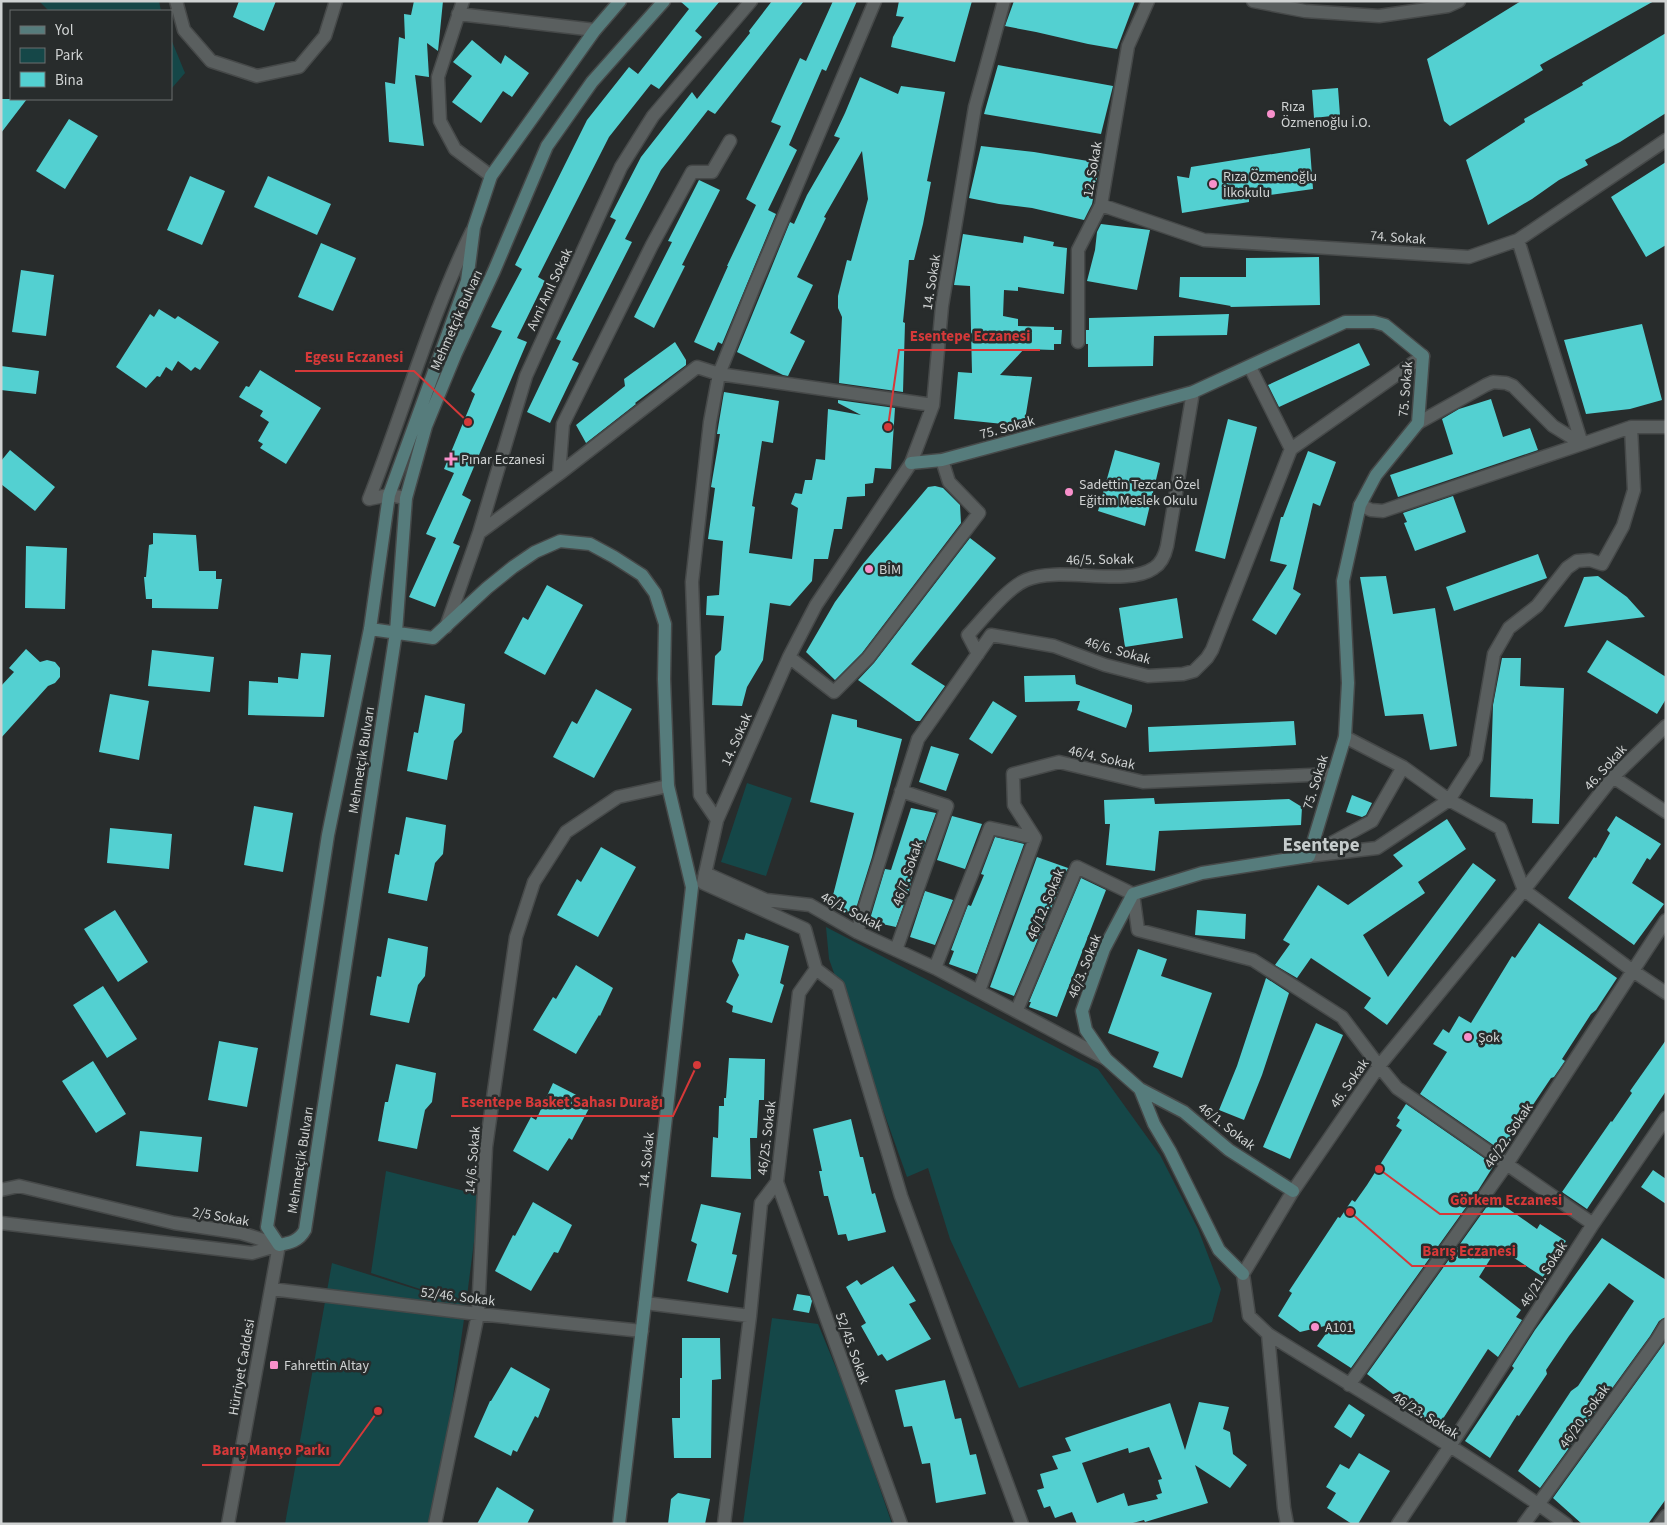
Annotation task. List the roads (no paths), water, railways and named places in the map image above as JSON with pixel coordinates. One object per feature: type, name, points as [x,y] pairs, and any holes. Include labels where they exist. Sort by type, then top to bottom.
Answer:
[{"type":"street","points":[[176,1],[184,30],[211,61],[257,76],[299,67],[325,36],[336,1]]},
{"type":"street","points":[[463,1],[438,77],[440,121],[455,149],[491,176]]},
{"type":"street","name":"Mehmetçik Bulvarı","points":[[620,1],[595,30],[491,176],[474,227],[467,281],[389,495],[370,630],[328,835],[267,1227],[279,1245],[291,1243],[298,1239],[305,1230],[396,632],[406,498],[426,426],[547,146],[592,82],[664,1]]},
{"type":"street","name":"Avni Anıl Sokak","points":[[446,627],[479,534],[526,376],[621,167],[653,116],[750,1]]},
{"type":"street","points":[[717,820],[700,795],[692,582],[710,422],[719,374],[754,286],[875,1]]},
{"type":"street","name":"14. Sokak","points":[[619,1524],[700,881],[717,820],[790,657],[816,605],[911,463],[933,405],[942,306],[975,107],[1004,1]]},
{"type":"street","name":"12. Sokak","points":[[1078,342],[1078,250],[1101,206],[1128,46],[1148,1]]},
{"type":"street","points":[[1253,1],[1379,16],[1448,6],[1459,1]]},
{"type":"street","points":[[458,14],[595,30]]},
{"type":"street","name":"74. Sokak","points":[[1101,206],[1204,240],[1469,257],[1518,240],[1666,140]]},
{"type":"street","points":[[559,474],[563,424],[652,245],[692,172],[712,172],[730,141]]},
{"type":"street","points":[[406,498],[389,495],[369,499],[417,364],[474,227]]},
{"type":"street","points":[[1518,240],[1582,444]]},
{"type":"street","name":"75. Sokak","points":[[911,463],[942,460],[1193,392],[1345,322],[1374,322],[1385,325],[1423,356],[1418,423],[1376,475],[1360,505],[1343,581],[1348,683],[1345,737],[1309,856]]},
{"type":"street","points":[[1250,367],[1291,449],[1423,356]]},
{"type":"street","points":[[479,534],[697,366],[719,374],[933,405]]},
{"type":"street","points":[[1418,423],[1486,385],[1499,382],[1513,386],[1553,426],[1582,444]]},
{"type":"street","name":"46/5. Sokak","points":[[978,654],[968,635],[1012,588],[1027,579],[1044,574],[1129,576],[1149,571],[1160,564],[1167,546],[1193,392]]},
{"type":"street","points":[[1593,1224],[1397,1088],[1342,1018],[1253,960],[1138,930],[1134,894],[1202,873],[1309,856],[1377,848],[1449,800],[1476,758],[1494,654],[1500,640],[1509,628],[1537,606],[1567,568],[1576,561],[1590,560],[1602,564],[1622,526],[1634,490],[1631,427]]},
{"type":"street","points":[[1360,505],[1371,510],[1383,511],[1631,427],[1666,427]]},
{"type":"street","name":"46/6. Sokak","points":[[857,932],[918,739],[991,635],[1054,646],[1105,665],[1148,676],[1183,674],[1194,671],[1212,650],[1291,449]]},
{"type":"street","points":[[790,657],[834,692],[868,658],[979,512],[949,482],[942,460]]},
{"type":"street","points":[[370,630],[433,638],[487,588],[513,567],[535,552],[560,541],[590,544],[642,575],[655,594],[664,624],[668,786],[700,881],[805,929],[816,969],[838,986],[901,1196],[1022,1524]]},
{"type":"street","name":"46. Sokak","points":[[1243,1274],[1294,1191],[1379,1066],[1524,890],[1613,777],[1666,726]]},
{"type":"street","points":[[1345,737],[1403,767],[1449,800],[1500,828],[1524,890],[1633,971],[1666,993]]},
{"type":"street","name":"46/4. Sokak","points":[[1035,838],[1014,805],[1013,774],[1058,762],[1143,782],[1333,774]]},
{"type":"street","points":[[1309,856],[1372,821],[1403,767]]},
{"type":"street","points":[[1613,777],[1666,812]]},
{"type":"street","name":"14/6. Sokak","points":[[435,1524],[478,1314],[486,1147],[516,937],[534,882],[566,832],[618,797],[668,786]]},
{"type":"street","name":"46/7. Sokak","points":[[896,950],[947,806],[901,791]]},
{"type":"street","points":[[935,968],[990,828],[1035,838],[979,991]]},
{"type":"street","name":"46/12. Sokak","points":[[1017,1010],[1077,867],[1134,894]]},
{"type":"street","name":"46/1. Sokak","points":[[700,881],[766,900],[810,905],[857,932],[935,968],[1017,1010],[1106,1059]]},
{"type":"street","name":"46/3. Sokak","points":[[1134,894],[1104,949],[1082,1011],[1086,1030],[1106,1059],[1140,1089],[1154,1124],[1170,1151],[1219,1250],[1243,1274]]},
{"type":"street","name":"46/22. Sokak","points":[[1349,1385],[1507,1164],[1666,920]]},
{"type":"street","name":"46/25. Sokak","points":[[724,1524],[750,1316],[761,1203],[777,1182],[799,993],[816,969]]},
{"type":"street","name":"46/1. Sokak","points":[[1140,1089],[1184,1112],[1229,1150],[1294,1191]]},
{"type":"street","name":"46/21. Sokak","points":[[1398,1524],[1593,1224],[1666,1118]]},
{"type":"street","name":"52/45. Sokak","points":[[777,1182],[901,1524]]},
{"type":"street","name":"2/5 Sokak","points":[[1,1190],[19,1186],[174,1223],[241,1233],[279,1245]]},
{"type":"street","points":[[1,1223],[252,1253],[279,1245]]},
{"type":"street","name":"Hürriyet Caddesi","points":[[228,1524],[279,1245]]},
{"type":"street","points":[[1243,1274],[1250,1316],[1268,1334],[1287,1524]]},
{"type":"street","name":"52/46. Sokak","points":[[271,1289],[478,1314],[642,1331]]},
{"type":"street","points":[[646,1303],[750,1316]]},
{"type":"street","name":"46/20. Sokak","points":[[1524,1524],[1666,1325]]},
{"type":"street","name":"46/23. Sokak","points":[[1268,1334],[1539,1504],[1566,1524]]},
{"type":"street","points":[[1660,1524],[1666,1516]]},
{"type":"place","name":"Rıza Özmenoğlu İ.O.","points":[[1271,114]]},
{"type":"place","name":"Rıza Özmenoğlu İlkokulu","points":[[1213,184]]},
{"type":"place","name":"Egesu Eczanesi","points":[[468,422]]},
{"type":"place","name":"Esentepe Eczanesi","points":[[888,427]]},
{"type":"place","name":"Pınar Eczanesi","points":[[451,459]]},
{"type":"place","name":"Sadettin Tezcan Özel Eğitim Meslek Okulu","points":[[1069,492]]},
{"type":"place","name":"BİM","points":[[869,569]]},
{"type":"place","name":"Şok","points":[[1468,1037]]},
{"type":"place","name":"Esentepe Basket Sahası Durağı","points":[[697,1065]]},
{"type":"place","name":"Görkem Eczanesi","points":[[1379,1169]]},
{"type":"place","name":"Barış Eczanesi","points":[[1350,1212]]},
{"type":"place","name":"A101","points":[[1315,1327]]},
{"type":"place","name":"Fahrettin Altay","points":[[274,1365]]},
{"type":"place","name":"Barış Manço Parkı","points":[[378,1411]]},
{"type":"district","name":"Esentepe","points":[[1321,844]]}]
